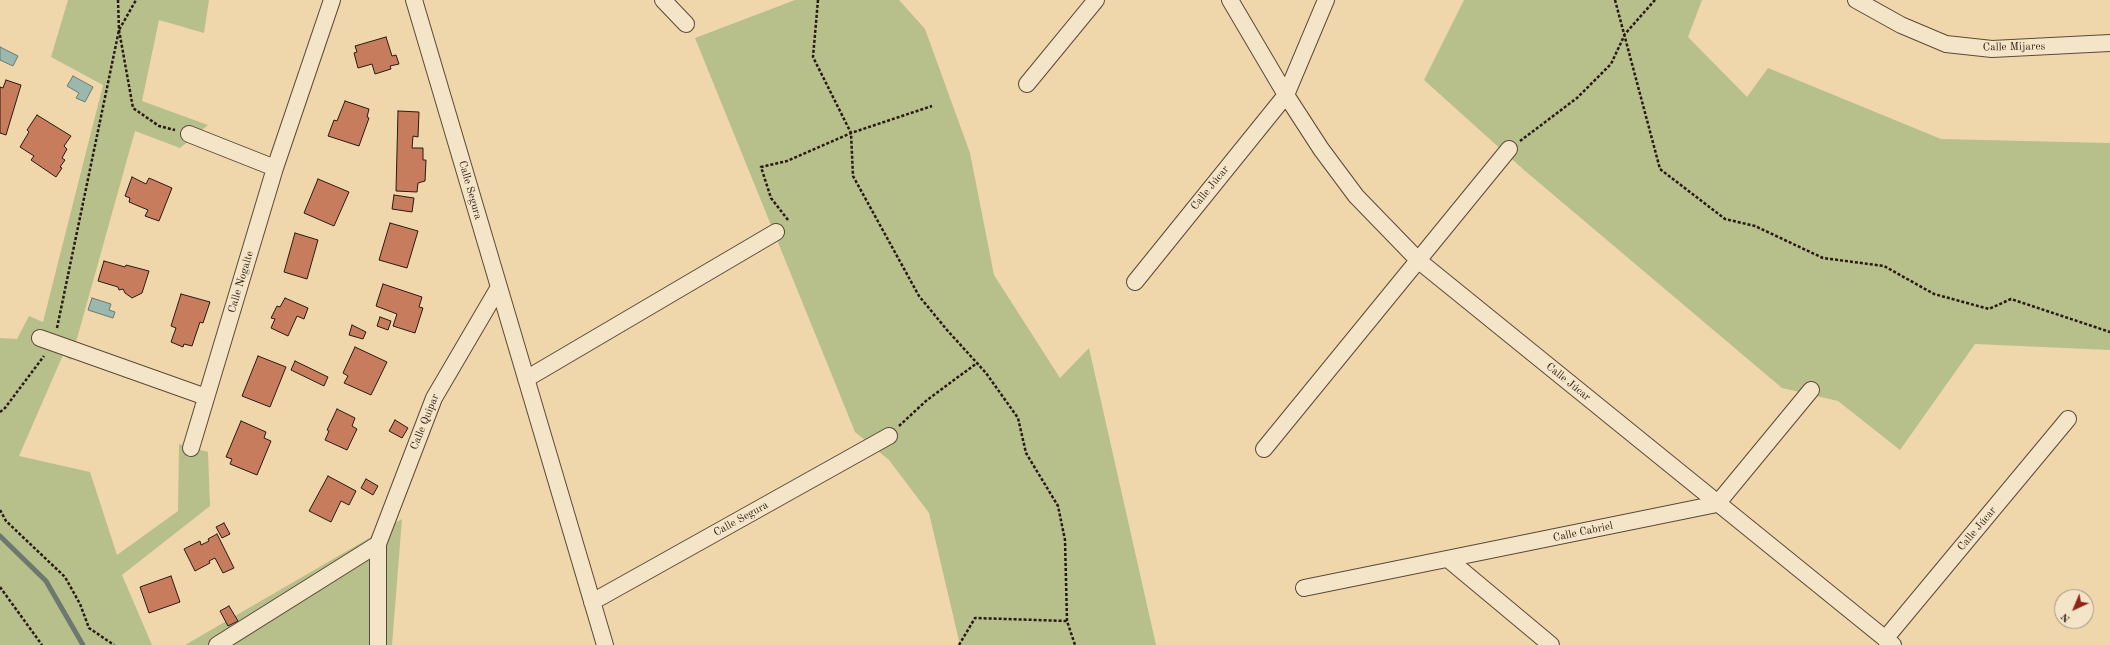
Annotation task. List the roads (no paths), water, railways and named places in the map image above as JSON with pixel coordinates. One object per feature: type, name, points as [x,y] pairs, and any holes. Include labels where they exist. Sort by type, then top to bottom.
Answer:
[{"type":"street","name":"Calle Nogalte","points":[[191,448],[275,168],[332,0]]},
{"type":"street","name":"Calle Segura","points":[[414,0],[605,645]]},
{"type":"street","points":[[663,0],[686,24]]},
{"type":"street","points":[[1027,84],[1096,0]]},
{"type":"street","name":"Calle Júcar","points":[[1230,0],[1286,95],[1321,149],[1356,196],[1419,261],[1889,642],[2068,419]]},
{"type":"street","name":"Calle Júcar","points":[[1135,282],[1286,95],[1326,0]]},
{"type":"street","name":"Calle Mijares","points":[[1856,0],[1901,25],[1946,44],[1992,49],[2110,43]]},
{"type":"street","points":[[189,134],[275,168]]},
{"type":"street","points":[[1264,449],[1509,149]]},
{"type":"street","points":[[526,379],[776,232]]},
{"type":"street","name":"Calle Quipar","points":[[378,645],[378,544],[434,398],[499,287]]},
{"type":"street","points":[[47,340],[206,397]]},
{"type":"street","points":[[1717,504],[1811,390]]},
{"type":"street","name":"Calle Segura","points":[[592,602],[889,436]]},
{"type":"street","name":"Calle Cabriel","points":[[1304,588],[1717,504]]},
{"type":"street","points":[[217,645],[378,544]]},
{"type":"street","points":[[1448,559],[1551,645]]},
{"type":"water","points":[[0,47],[18,56],[13,66],[0,60]]},
{"type":"water","points":[[73,76],[93,87],[85,102],[76,98],[79,93],[67,86]]},
{"type":"water","points":[[92,298],[111,304],[109,310],[115,312],[113,318],[88,310]]},
{"type":"waterway","points":[[0,536],[46,581],[83,645]]}]
